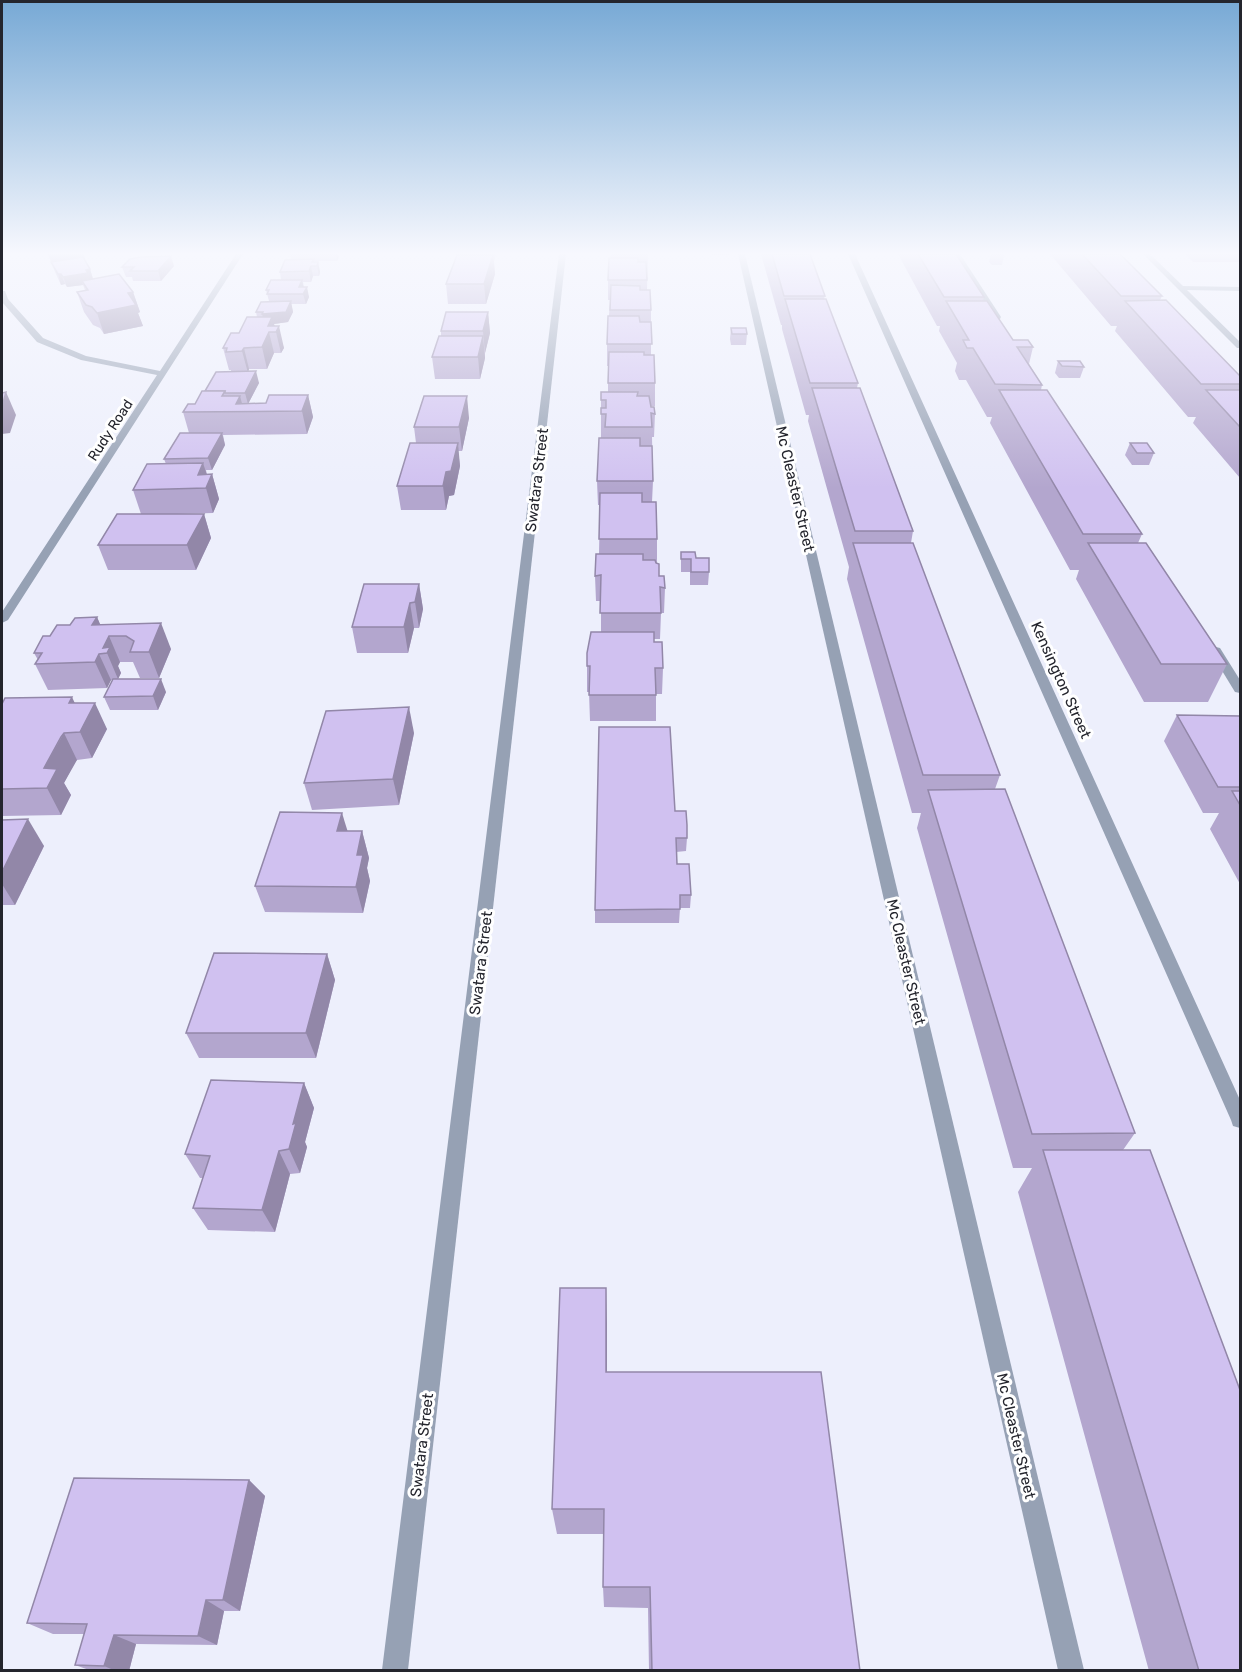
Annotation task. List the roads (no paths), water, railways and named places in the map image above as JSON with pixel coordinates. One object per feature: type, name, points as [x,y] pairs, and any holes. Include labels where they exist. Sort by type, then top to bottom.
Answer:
[{"type":"street","points":[[33,332],[40,340],[84,358],[163,374]]},
{"type":"street","name":"Rudy Road","points":[[2,620],[190,332]]},
{"type":"street","name":"Swatara Street","points":[[395,1671],[478,988],[554,332]]},
{"type":"street","name":"Mc Cleaster Street","points":[[759,332],[1071,1671]]},
{"type":"street","name":"Kensington Street","points":[[886,332],[1240,1120]]},
{"type":"street","points":[[1226,332],[1240,346]]},
{"type":"street","points":[[1208,639],[1240,689]]}]
